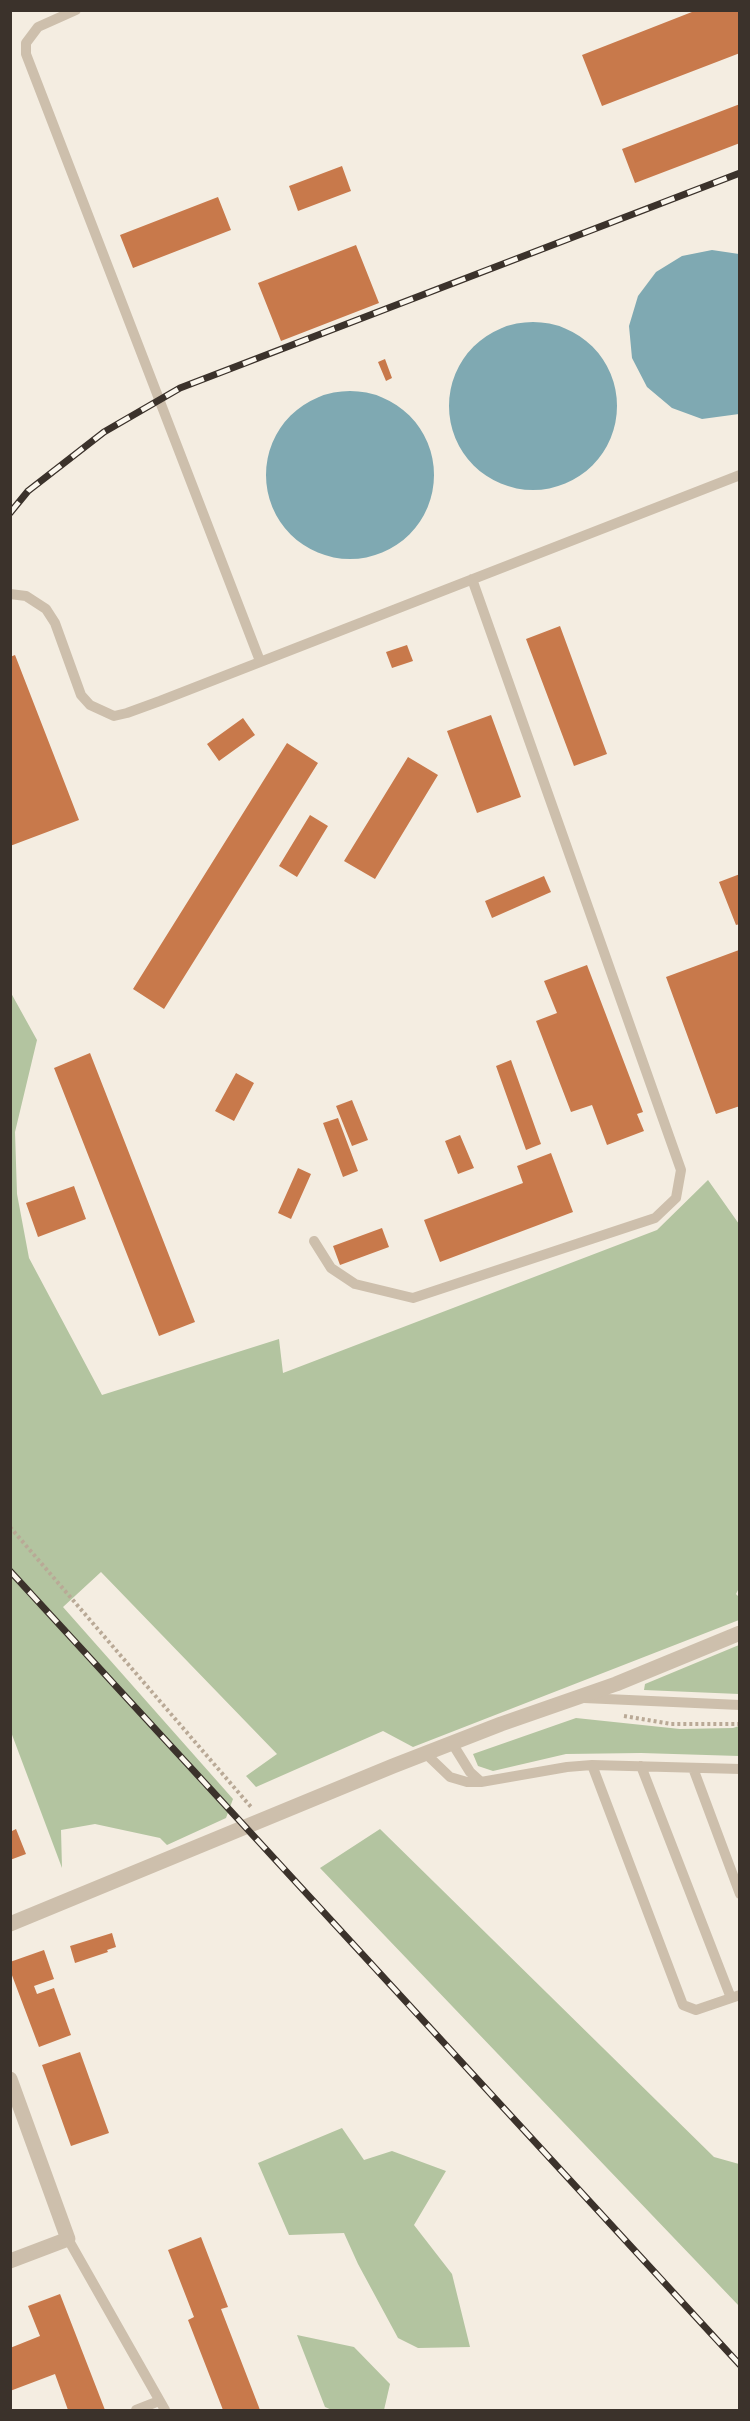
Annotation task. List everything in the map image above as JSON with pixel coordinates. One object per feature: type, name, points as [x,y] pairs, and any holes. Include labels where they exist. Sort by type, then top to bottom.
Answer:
[{"type":"street","points":[[10,1924],[452,1743],[616,1684],[740,1633]]},
{"type":"street","points":[[10,2079],[68,2238],[10,2261]]},
{"type":"lane","points":[[76,10],[38,27],[26,43],[26,54],[260,661]]},
{"type":"lane","points":[[10,594],[26,596],[46,609],[55,623],[81,695],[90,705],[114,716],[127,713],[740,476]]},
{"type":"lane","points":[[314,1241],[330,1268],[355,1284],[413,1298],[656,1218],[676,1198],[681,1170],[472,579]]},
{"type":"lane","points":[[577,1697],[740,1705]]},
{"type":"lane","points":[[452,1743],[470,1772],[481,1782]]},
{"type":"lane","points":[[425,1754],[450,1777],[467,1782],[481,1782],[567,1767],[592,1765],[740,1769]]},
{"type":"lane","points":[[592,1765],[683,2005],[696,2010],[735,1996],[641,1766]]},
{"type":"lane","points":[[693,1768],[740,1894]]},
{"type":"lane","points":[[68,2238],[162,2406],[136,2410]]},
{"type":"path","points":[[10,1527],[263,1821]]},
{"type":"path","points":[[620,1715],[671,1724],[740,1724]]},
{"type":"green space","points":[[11,993],[37,1040],[15,1132],[17,1194],[29,1258],[102,1395],[279,1339],[283,1373],[657,1230],[708,1180],[739,1224],[740,1586],[736,1594],[739,1597],[739,1620],[413,1747],[383,1731],[256,1787],[246,1776],[277,1754],[101,1572],[63,1607],[233,1799],[226,1818],[167,1845],[160,1838],[95,1824],[61,1830],[62,1868],[11,1732]]},
{"type":"green space","points":[[739,1645],[739,1694],[644,1690],[645,1684]]},
{"type":"green space","points":[[576,1718],[680,1729],[739,1726],[739,1756],[641,1753],[566,1754],[493,1771],[478,1766],[473,1754]]},
{"type":"green space","points":[[380,1829],[714,2157],[739,2164],[739,2306],[320,1868]]},
{"type":"green space","points":[[342,2128],[364,2160],[392,2151],[446,2171],[414,2225],[452,2274],[470,2347],[418,2348],[398,2338],[344,2233],[289,2235],[258,2163]]},
{"type":"green space","points":[[297,2335],[354,2347],[390,2384],[384,2410],[332,2410],[325,2407]]},
{"type":"water","points":[[712,250],[739,254],[739,414],[702,419],[672,408],[647,387],[632,358],[629,326],[638,296],[656,272],[682,256]]},
{"type":"water","points":[[533,322],[565,329],[580,336],[592,347],[603,359],[610,374],[617,406],[610,438],[603,453],[592,465],[580,476],[565,483],[533,490],[501,483],[486,476],[474,465],[463,453],[456,438],[449,406],[456,374],[463,359],[474,347],[486,336],[501,329]]},
{"type":"water","points":[[350,391],[382,397],[397,405],[409,416],[420,428],[428,443],[434,475],[428,507],[420,522],[409,534],[397,545],[382,553],[350,559],[318,553],[303,545],[291,534],[280,522],[272,507],[266,475],[272,443],[280,428],[291,416],[303,405],[318,397]]},
{"type":"building","points":[[697,10],[740,10],[740,53],[602,106],[582,55]]},
{"type":"building","points":[[740,104],[740,143],[635,183],[622,149]]},
{"type":"building","points":[[342,166],[351,191],[298,211],[289,186]]},
{"type":"building","points":[[218,197],[231,230],[133,268],[120,235]]},
{"type":"building","points":[[356,245],[379,303],[281,341],[258,283]]},
{"type":"building","points":[[385,359],[392,378],[386,381],[378,362]]},
{"type":"building","points":[[560,626],[607,754],[574,766],[526,639]]},
{"type":"building","points":[[407,645],[413,661],[392,668],[386,652]]},
{"type":"building","points":[[15,655],[79,820],[10,846],[10,657]]},
{"type":"building","points":[[491,715],[521,797],[477,813],[447,731]]},
{"type":"building","points":[[243,718],[255,735],[219,761],[207,744]]},
{"type":"building","points":[[287,743],[318,763],[164,1009],[133,989]]},
{"type":"building","points":[[408,757],[438,775],[375,879],[344,861]]},
{"type":"building","points":[[310,815],[328,826],[297,877],[279,866]]},
{"type":"building","points":[[740,874],[740,924],[736,925],[719,882]]},
{"type":"building","points":[[544,876],[551,892],[492,918],[485,901]]},
{"type":"building","points":[[739,950],[740,1106],[716,1114],[666,977]]},
{"type":"building","points":[[587,965],[643,1112],[637,1114],[644,1131],[607,1145],[592,1105],[571,1112],[536,1021],[557,1013],[544,981]]},
{"type":"building","points":[[90,1053],[195,1322],[159,1336],[54,1068]]},
{"type":"building","points":[[511,1060],[541,1144],[526,1150],[496,1066]]},
{"type":"building","points":[[236,1073],[254,1083],[234,1121],[215,1111]]},
{"type":"building","points":[[352,1100],[368,1140],[352,1146],[336,1106]]},
{"type":"building","points":[[338,1118],[358,1171],[343,1177],[323,1123]]},
{"type":"building","points":[[460,1135],[474,1168],[458,1174],[445,1141]]},
{"type":"building","points":[[551,1153],[573,1212],[440,1262],[424,1220],[523,1183],[517,1166]]},
{"type":"building","points":[[298,1168],[311,1174],[291,1219],[278,1213]]},
{"type":"building","points":[[74,1186],[86,1219],[38,1237],[26,1203]]},
{"type":"building","points":[[382,1228],[389,1247],[340,1265],[333,1246]]},
{"type":"building","points":[[16,1829],[26,1854],[10,1860],[10,1832]]},
{"type":"building","points":[[112,1933],[116,1947],[75,1963],[70,1946]]},
{"type":"building","points":[[44,1950],[54,1979],[34,1986],[37,1994],[54,1988],[71,2035],[39,2047],[10,1970],[10,1962]]},
{"type":"building","points":[[80,2052],[109,2133],[71,2146],[42,2065]]},
{"type":"building","points":[[201,2237],[228,2307],[221,2309],[260,2410],[223,2410],[188,2320],[194,2317],[168,2250]]},
{"type":"building","points":[[60,2294],[105,2410],[68,2410],[55,2374],[10,2391],[10,2348],[40,2336],[28,2306]]},
{"type":"railway","points":[[10,513],[28,491],[104,432],[180,388],[740,173]]},
{"type":"railway","points":[[10,1571],[740,2365]]}]
